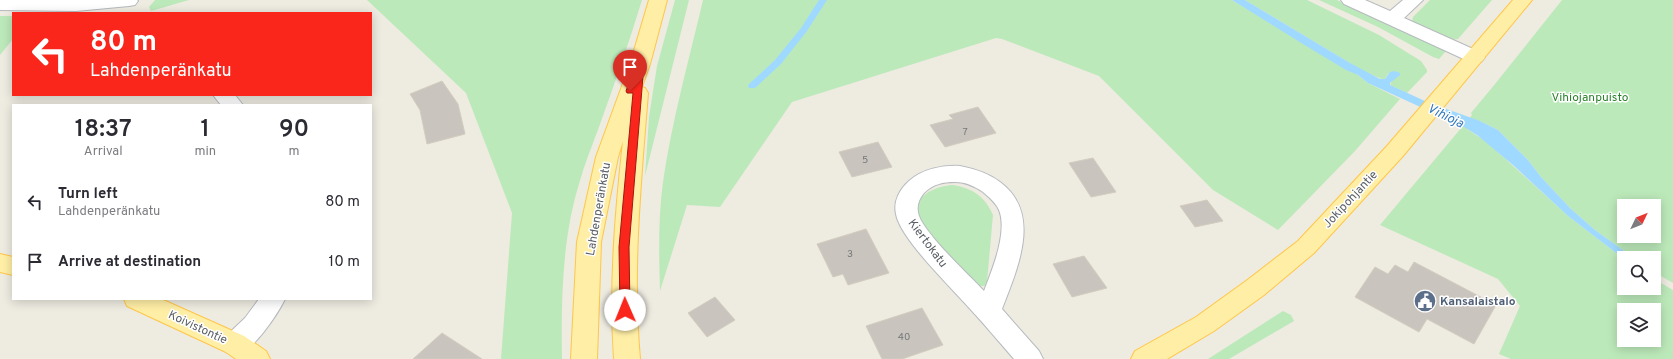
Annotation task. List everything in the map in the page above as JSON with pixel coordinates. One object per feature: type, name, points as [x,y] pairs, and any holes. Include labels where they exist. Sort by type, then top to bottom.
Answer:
[{"type":"main road","name":"Lahdenperänkatu","points":[[584,359],[589,242],[607,157],[640,64],[658,0]]},
{"type":"main road","name":"Jokipohjantie","points":[[1144,359],[1205,324],[1255,288],[1306,247],[1395,151],[1445,94],[1523,0]]},
{"type":"main road","name":"Lahdenperänkatu","points":[[627,359],[625,342],[624,247],[640,64]]},
{"type":"main road","points":[[0,263],[12,266]]},
{"type":"main road","name":"Koivistontie","points":[[138,300],[235,344],[257,359]]},
{"type":"street","points":[[1350,0],[1475,57]]},
{"type":"street","points":[[1392,19],[1414,0]]},
{"type":"street","points":[[0,5],[133,5]]},
{"type":"street","points":[[224,96],[232,104]]},
{"type":"street","name":"Kiertokatu","points":[[988,312],[1008,253],[1012,235],[1012,215],[1006,201],[997,191],[986,183],[972,177],[959,174],[933,176],[921,183],[911,193],[907,201],[907,213],[911,225],[935,255],[1030,359]]},
{"type":"street","points":[[235,344],[254,325],[272,300]]},
{"type":"green space","points":[[155,0],[189,0],[151,11],[149,7]]},
{"type":"green space","points":[[367,0],[642,0],[583,170],[573,205],[566,249],[562,293],[562,359],[501,359],[512,213],[466,93]]},
{"type":"green space","points":[[675,0],[689,0],[645,176],[649,117],[657,66]]},
{"type":"green space","points":[[703,0],[1232,0],[1358,75],[1368,83],[1400,99],[1355,151],[1278,230],[1213,190],[1099,76],[996,38],[792,102],[720,207],[687,205],[660,291],[659,250],[663,182],[676,113]]},
{"type":"green space","points":[[1245,0],[1307,0],[1379,35],[1421,61],[1427,72],[1407,93],[1390,85],[1392,81],[1389,73],[1384,80],[1363,71]]},
{"type":"green space","points":[[1319,0],[1337,0],[1446,51],[1439,59],[1433,57],[1378,27]]},
{"type":"green space","points":[[1430,0],[1492,0],[1458,39],[1451,40],[1412,22],[1413,17]]},
{"type":"green space","name":"Vihiojanpuisto","points":[[1562,0],[1673,0],[1673,283],[1661,276],[1661,251],[1624,251],[1595,230],[1570,208],[1541,177],[1528,160],[1498,130],[1480,121],[1467,129],[1487,142],[1568,216],[1617,254],[1617,295],[1661,295],[1661,283],[1673,290],[1673,359],[1511,359],[1499,354],[1520,306],[1498,279],[1380,225],[1472,115],[1471,113]]},
{"type":"green space","points":[[0,16],[12,16],[12,40],[0,55]]},
{"type":"green space","points":[[952,185],[966,188],[977,194],[990,208],[993,215],[987,282],[985,286],[976,286],[953,261],[933,239],[925,228],[917,212],[917,206],[920,200],[928,192],[940,187]]},
{"type":"green space","points":[[1283,311],[1291,315],[1294,321],[1229,359],[1208,359]]},
{"type":"water","name":"Vihioja","points":[[1232,0],[1245,0],[1350,63],[1380,79],[1385,79],[1390,72],[1394,71],[1400,73],[1400,75],[1390,83],[1390,85],[1427,102],[1480,121],[1498,130],[1528,160],[1541,177],[1570,208],[1595,230],[1624,251],[1617,251],[1617,254],[1568,216],[1513,165],[1477,135],[1464,127],[1368,83],[1358,75],[1346,70]]},
{"type":"building","points":[[442,81],[458,104],[465,134],[427,144],[420,110],[410,94]]},
{"type":"building","points":[[978,107],[996,133],[945,147],[930,125],[953,119],[949,115]]},
{"type":"building","points":[[878,142],[892,167],[852,177],[839,152]]},
{"type":"building","points":[[1093,158],[1116,192],[1091,197],[1069,163]]},
{"type":"building","points":[[1207,200],[1223,221],[1195,227],[1180,206]]},
{"type":"building","points":[[866,229],[889,273],[848,285],[843,274],[833,277],[817,244]]},
{"type":"building","points":[[1084,256],[1107,288],[1072,297],[1053,264]]},
{"type":"building","name":"Kansalaistalo","points":[[1414,262],[1496,305],[1474,344],[1427,319],[1419,332],[1355,297],[1375,267],[1388,274],[1395,265],[1408,272]]},
{"type":"building","points":[[715,297],[735,320],[707,337],[688,313]]},
{"type":"building","points":[[922,308],[943,345],[902,359],[882,359],[866,326]]},
{"type":"building","points":[[442,333],[482,359],[413,359]]},
{"type":"waterway","points":[[752,86],[778,62],[804,29],[823,0]]},
{"type":"place","name":"Kansalaistalo","points":[[1425,301]]},
{"type":"route","points":[[625,310],[624,247],[640,64],[630,91]]}]
